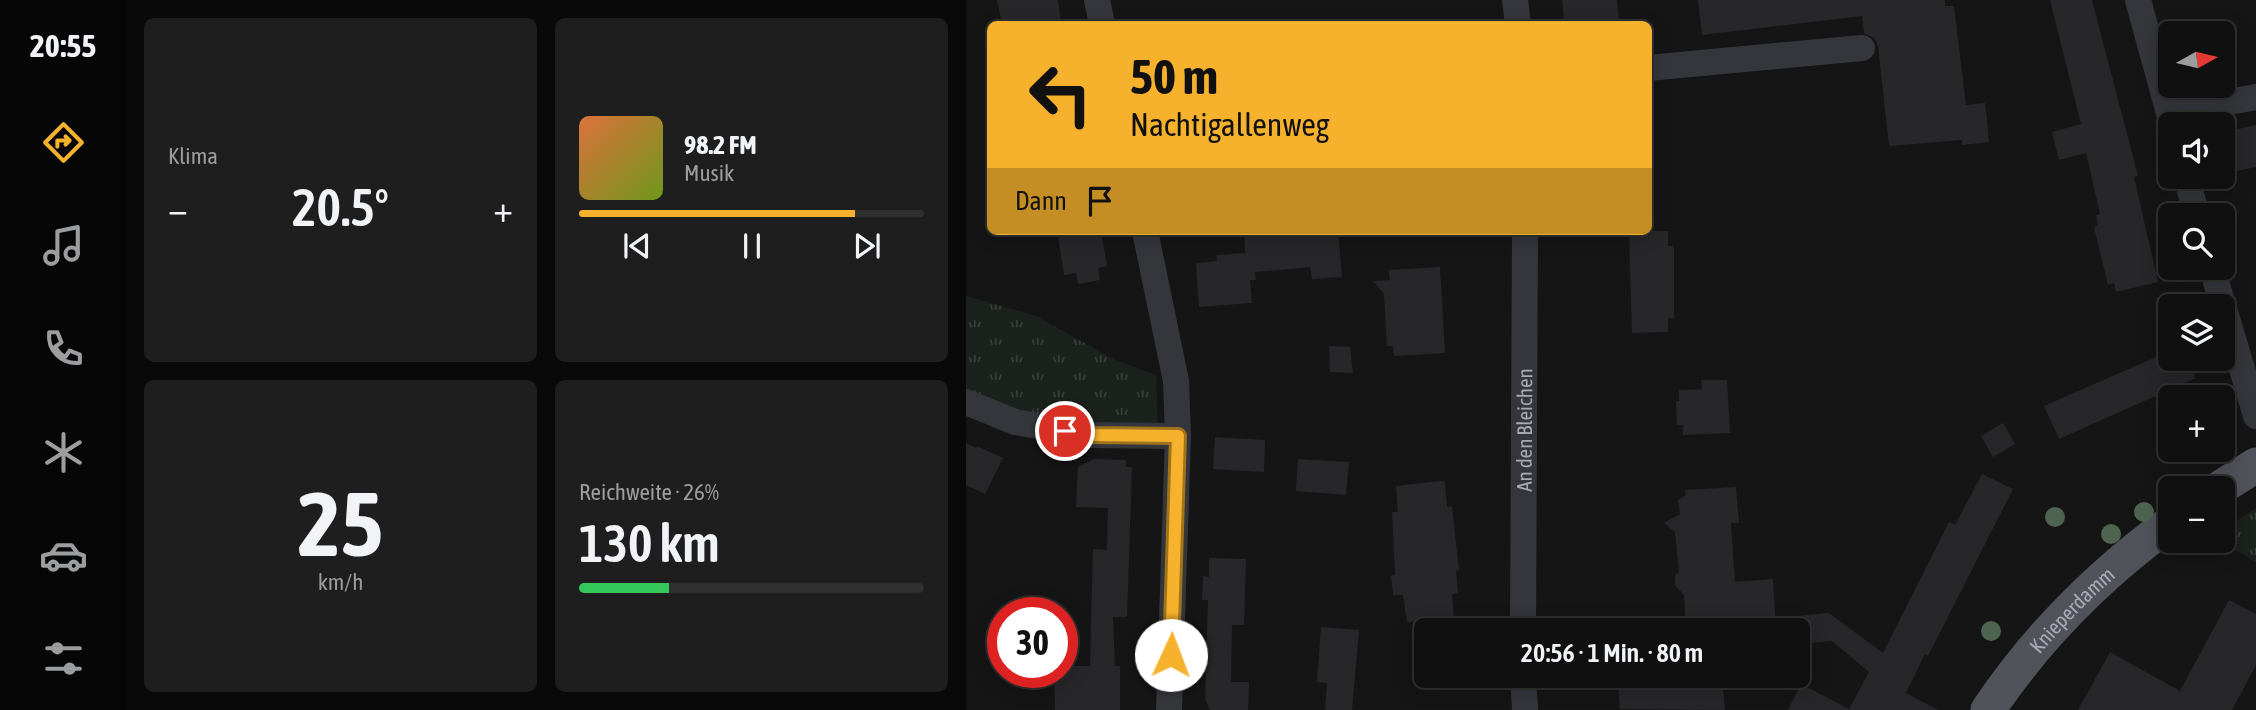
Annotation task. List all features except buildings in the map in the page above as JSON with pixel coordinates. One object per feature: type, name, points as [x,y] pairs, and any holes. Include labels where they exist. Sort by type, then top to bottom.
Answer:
[{"type":"main road","points":[[2235,478],[2256,465]]},
{"type":"main road","name":"Knieperdamm","points":[[1988,710],[2014,671],[2077,601],[2158,532]]},
{"type":"street","points":[[1097,0],[1101,21]]},
{"type":"street","points":[[1515,0],[1518,21]]},
{"type":"street","points":[[2138,0],[2168,112]]},
{"type":"street","points":[[1652,68],[1862,48]]},
{"type":"street","points":[[2195,112],[2256,97]]},
{"type":"street","points":[[1146,235],[1176,381],[1178,436],[1169,710]]},
{"type":"street","name":"An den Bleichen","points":[[1523,618],[1525,235]]},
{"type":"street","points":[[2216,280],[2256,416]]},
{"type":"street","points":[[966,402],[1015,422],[1089,435],[1178,436]]},
{"type":"street","points":[[1524,688],[1525,710]]},
{"type":"green space","points":[[966,296],[1036,316],[1115,360],[1156,375],[1158,430],[1090,432],[966,399]]},
{"type":"green space","points":[[2256,508],[2256,562],[2235,550],[2235,522]]},
{"type":"route","points":[[1065,431],[1089,435],[1178,436],[1171,655]]}]
